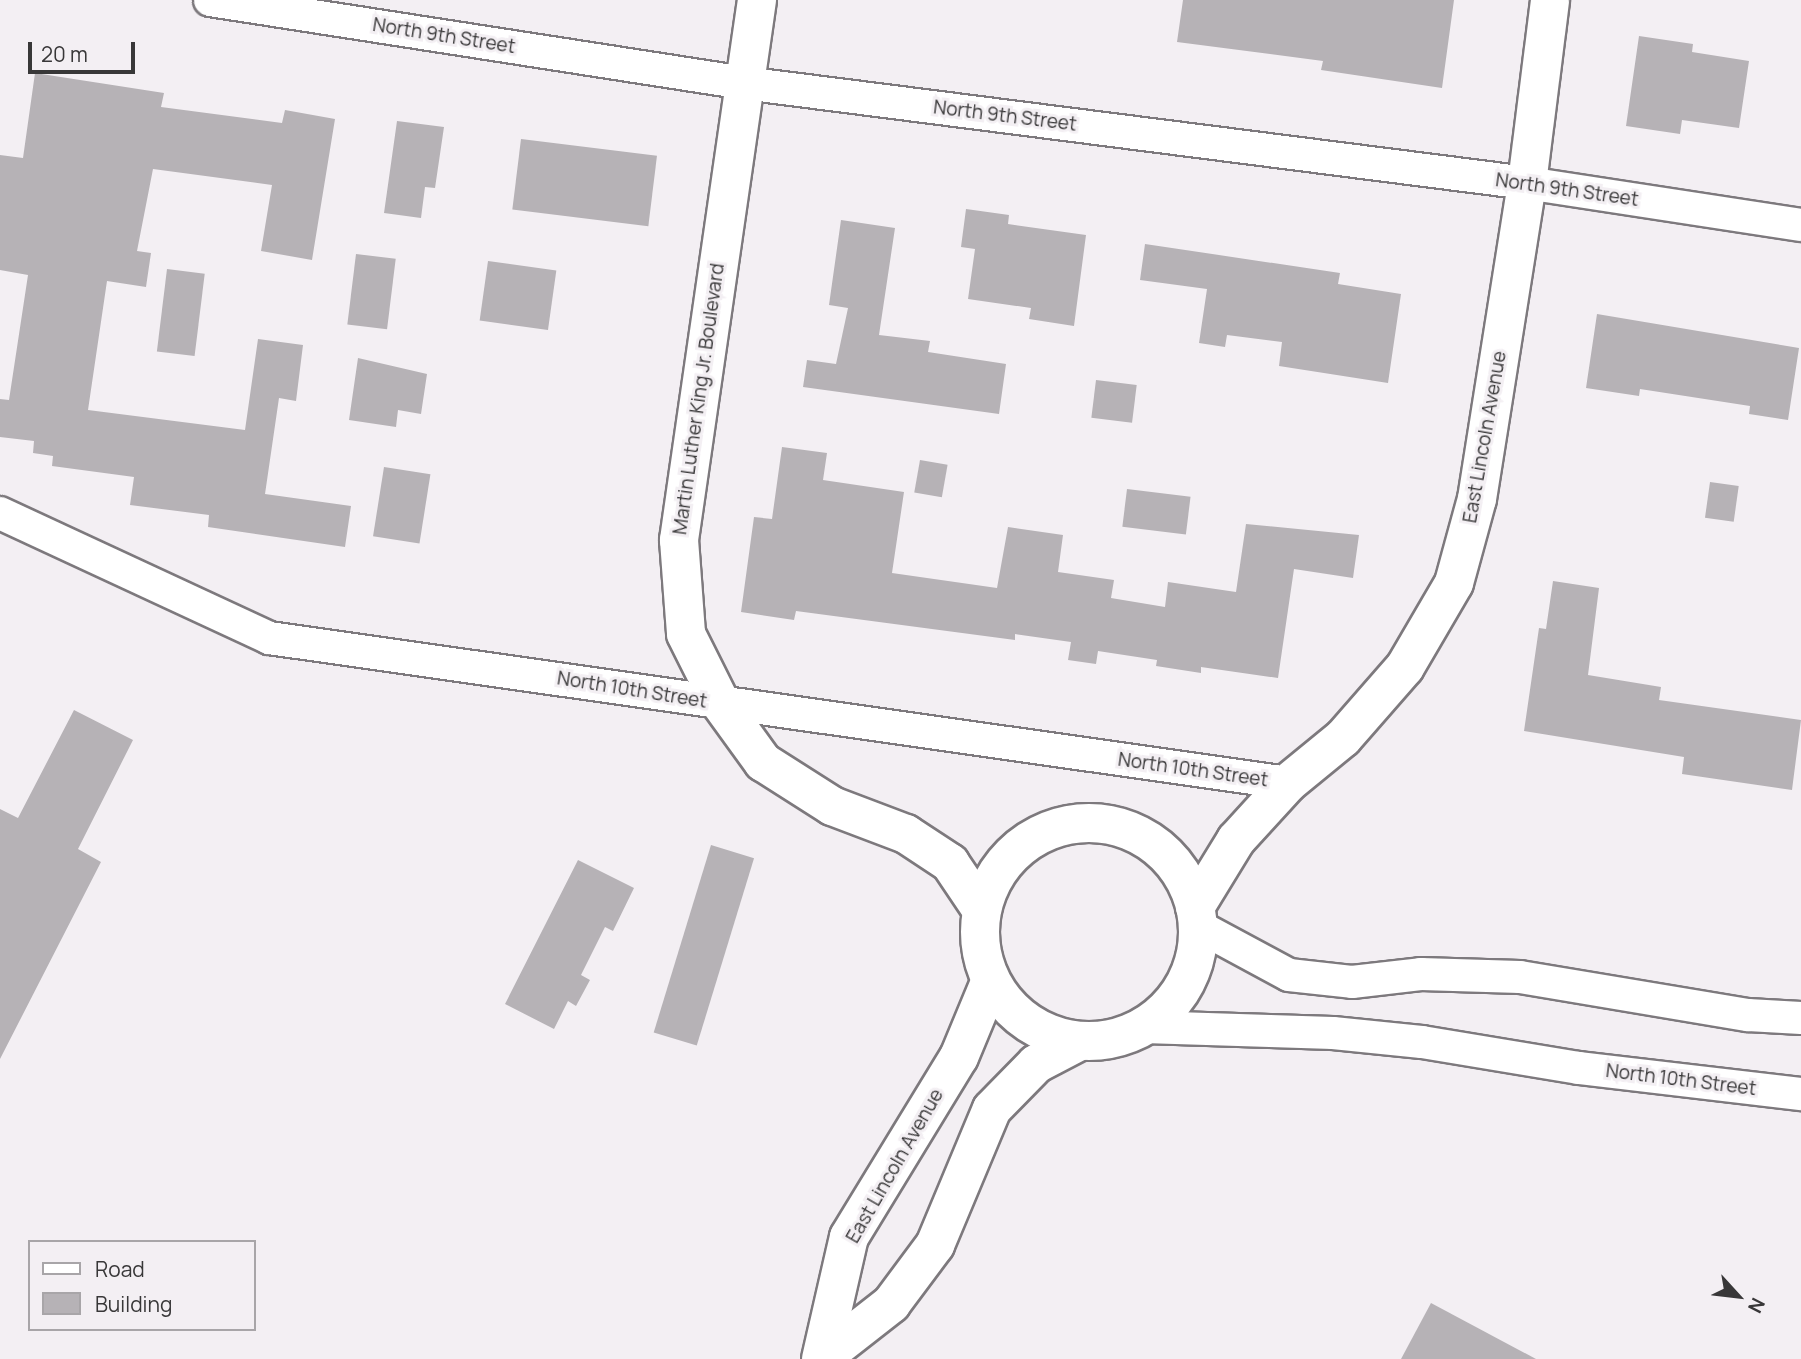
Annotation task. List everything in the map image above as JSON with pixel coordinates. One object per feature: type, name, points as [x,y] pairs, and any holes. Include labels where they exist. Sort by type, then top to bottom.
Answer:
[{"type":"street","name":"North 9th Street","points":[[210,0],[744,83],[1527,183],[1801,225]]},
{"type":"street","name":"Martin Luther King Jr. Boulevard","points":[[757,0],[679,540],[686,635],[721,704],[763,762],[832,806],[917,841],[950,863],[981,909]]},
{"type":"street","name":"East Lincoln Avenue","points":[[1197,917],[1236,840],[1288,783],[1343,738],[1405,667],[1454,583],[1478,499],[1527,183],[1550,0]]},
{"type":"street","name":"North 10th Street","points":[[0,513],[269,638],[1288,783]]},
{"type":"street","points":[[1087,822],[1124,828],[1156,845],[1181,873],[1197,917],[1196,956],[1185,984],[1168,1009],[1144,1027],[1112,1039],[1078,1042],[1043,1033],[1012,1011],[990,982],[979,946],[981,909],[995,875],[1019,847],[1051,829],[1087,822]]},
{"type":"street","points":[[1197,917],[1289,975],[1352,982],[1421,974],[1520,977],[1748,1015],[1801,1018]]},
{"type":"street","name":"East Lincoln Avenue","points":[[822,1358],[849,1237],[958,1057],[990,982]]},
{"type":"street","name":"North 10th Street","points":[[1144,1027],[1333,1033],[1422,1042],[1579,1068],[1801,1094]]},
{"type":"street","name":"East Lincoln Avenue","points":[[822,1358],[891,1304],[936,1244],[992,1109],[1036,1063],[1078,1042]]},
{"type":"building","points":[[1183,0],[1454,0],[1442,88],[1321,70],[1323,61],[1177,42]]},
{"type":"building","points":[[1639,36],[1693,44],[1692,52],[1749,61],[1739,128],[1682,120],[1680,134],[1626,126]]},
{"type":"building","points":[[35,73],[164,93],[161,107],[282,123],[285,110],[335,119],[312,260],[261,251],[272,185],[153,169],[137,251],[151,253],[146,287],[107,281],[88,410],[245,430],[258,339],[303,345],[296,401],[279,398],[265,494],[351,506],[345,547],[208,527],[209,515],[130,505],[134,477],[52,466],[53,456],[33,453],[34,441],[0,437],[0,399],[9,400],[28,275],[0,270],[0,155],[23,158]]},
{"type":"building","points":[[397,121],[444,127],[435,188],[425,187],[421,218],[384,213]]},
{"type":"building","points":[[521,139],[657,156],[648,226],[512,209]]},
{"type":"building","points":[[966,209],[1009,215],[1008,224],[1086,235],[1074,326],[1029,319],[1031,308],[968,299],[975,249],[961,247]]},
{"type":"building","points":[[841,220],[895,228],[879,335],[930,341],[928,352],[1006,364],[999,414],[803,387],[807,360],[836,364],[848,308],[829,305]]},
{"type":"building","points":[[1145,244],[1340,273],[1338,284],[1401,294],[1388,383],[1279,366],[1282,342],[1227,335],[1225,347],[1199,343],[1207,289],[1140,280]]},
{"type":"building","points":[[356,254],[396,259],[387,329],[347,324]]},
{"type":"building","points":[[488,261],[556,271],[548,330],[480,320]]},
{"type":"building","points":[[167,269],[205,274],[195,356],[157,351]]},
{"type":"building","points":[[1597,314],[1799,348],[1788,420],[1749,414],[1750,406],[1640,389],[1639,396],[1586,388]]},
{"type":"building","points":[[358,358],[427,374],[421,414],[398,410],[396,427],[349,420]]},
{"type":"building","points":[[1096,380],[1137,385],[1132,423],[1091,418]]},
{"type":"building","points":[[782,447],[827,453],[823,480],[904,492],[892,573],[997,588],[1008,527],[1063,535],[1058,572],[1114,580],[1111,598],[1165,607],[1168,582],[1236,592],[1246,524],[1359,535],[1353,578],[1294,569],[1278,678],[1201,667],[1201,673],[1156,666],[1157,660],[1098,651],[1096,664],[1068,660],[1071,642],[1015,634],[1015,640],[796,611],[794,620],[741,612],[754,517],[772,519]]},
{"type":"building","points":[[920,460],[948,465],[942,497],[914,492]]},
{"type":"building","points":[[384,467],[430,474],[419,543],[373,536]]},
{"type":"building","points":[[1710,482],[1739,486],[1734,522],[1705,518]]},
{"type":"building","points":[[1127,489],[1191,497],[1186,535],[1122,527]]},
{"type":"building","points":[[1553,581],[1599,588],[1588,675],[1661,687],[1659,700],[1801,720],[1792,790],[1682,774],[1684,757],[1524,731],[1539,628],[1546,629]]},
{"type":"building","points":[[74,710],[133,740],[78,849],[101,862],[0,1059],[0,809],[18,818]]},
{"type":"building","points":[[711,845],[754,858],[697,1046],[654,1032]]},
{"type":"building","points":[[578,860],[634,888],[613,931],[605,927],[581,975],[590,980],[576,1006],[568,1001],[554,1029],[505,1004]]},
{"type":"building","points":[[1431,1303],[1536,1359],[1401,1359]]}]
